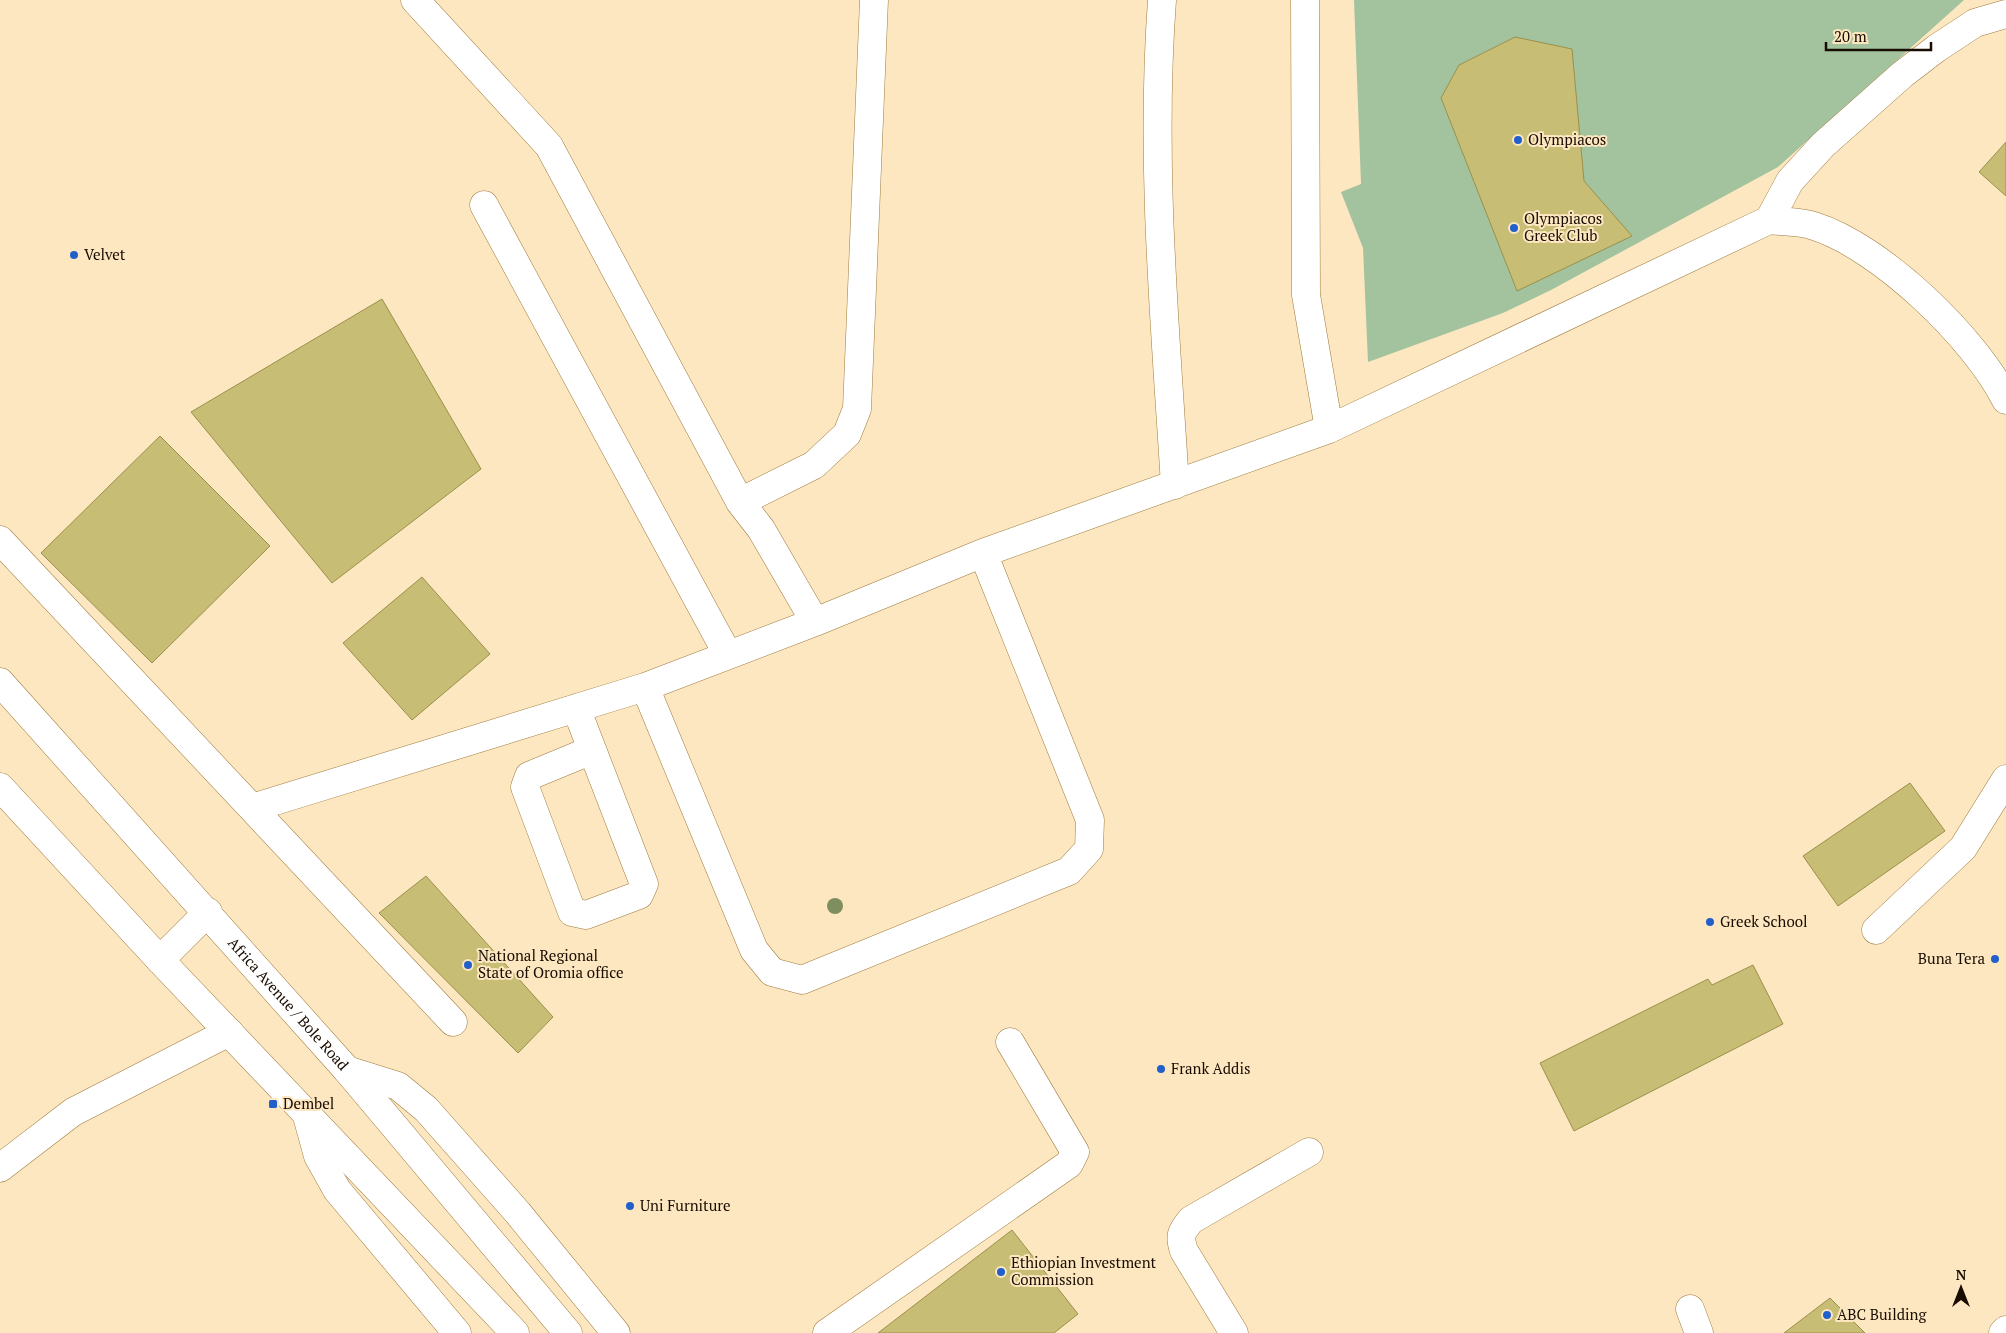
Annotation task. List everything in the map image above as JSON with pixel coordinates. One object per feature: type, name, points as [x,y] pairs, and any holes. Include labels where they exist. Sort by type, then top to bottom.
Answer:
[{"type":"street","points":[[415,0],[549,146],[740,502],[761,529],[815,622]]},
{"type":"street","points":[[740,502],[814,465],[848,434],[857,409],[874,0]]},
{"type":"street","points":[[1162,0],[1156,69],[1157,166],[1175,485]]},
{"type":"street","points":[[1305,0],[1306,295],[1329,429]]},
{"type":"street","points":[[1769,220],[1790,181],[1823,145],[1903,74],[1937,48],[1976,23],[2006,14]]},
{"type":"street","points":[[484,205],[728,655]]},
{"type":"street","points":[[252,808],[645,687],[815,622],[984,553],[1329,429],[1769,220],[1814,225],[1858,245],[1942,314],[1998,383],[2006,400]]},
{"type":"street","points":[[0,540],[453,1022]]},
{"type":"street","points":[[645,687],[754,950],[772,972],[802,980],[1069,871],[1089,849],[1090,820],[984,553]]},
{"type":"street","name":"Africa Avenue / Bole Road","points":[[0,682],[208,912],[347,1070],[568,1333]]},
{"type":"street","points":[[576,708],[644,884],[638,896],[586,915],[572,912],[525,787],[529,776],[592,750]]},
{"type":"street","points":[[1876,930],[1963,848],[2006,778]]},
{"type":"street","points":[[0,788],[160,960],[515,1333]]},
{"type":"street","points":[[160,960],[208,912]]},
{"type":"street","points":[[0,1168],[73,1112],[229,1032]]},
{"type":"street","points":[[827,1333],[1069,1164],[1075,1152],[1010,1042]]},
{"type":"street","points":[[347,1070],[398,1086],[426,1109],[518,1213],[616,1333]]},
{"type":"street","points":[[306,1112],[318,1156],[337,1190],[457,1333]]},
{"type":"street","points":[[1234,1333],[1184,1251],[1180,1238],[1181,1232],[1191,1220],[1309,1152]]},
{"type":"green space","name":"Olympiacos Greek Club","points":[[1354,0],[1964,0],[1778,167],[1551,290],[1503,313],[1368,362],[1363,248],[1341,192],[1361,184]]},
{"type":"building","name":"Olympiacos","points":[[1515,37],[1572,49],[1584,181],[1632,236],[1517,291],[1441,98],[1459,65]]},
{"type":"building","points":[[2006,142],[2006,196],[1979,172]]},
{"type":"building","points":[[382,299],[481,469],[332,583],[191,412]]},
{"type":"building","points":[[160,436],[270,546],[152,663],[41,553]]},
{"type":"building","points":[[422,577],[490,654],[412,720],[343,643]]},
{"type":"building","points":[[1910,783],[1945,831],[1838,906],[1803,856]]},
{"type":"building","name":"National Regional State of Oromia office","points":[[426,876],[553,1017],[518,1053],[379,913]]},
{"type":"building","points":[[1753,965],[1783,1024],[1574,1131],[1540,1063],[1708,979],[1712,985]]},
{"type":"building","name":"Ethiopian Investment Commission","points":[[1012,1230],[1078,1314],[1054,1333],[878,1333]]},
{"type":"building","name":"ABC Building","points":[[1830,1298],[1865,1333],[1784,1333]]},
{"type":"place","name":"Olympiacos","points":[[1518,140]]},
{"type":"place","name":"Olympiacos Greek Club","points":[[1514,228]]},
{"type":"place","name":"Velvet","points":[[74,255]]},
{"type":"place","name":"Greek School","points":[[1710,922]]},
{"type":"place","name":"Buna Tera","points":[[1995,959]]},
{"type":"place","name":"National Regional State of Oromia office","points":[[468,965]]},
{"type":"place","name":"Frank Addis","points":[[1161,1069]]},
{"type":"place","name":"Dembel","points":[[273,1104]]},
{"type":"place","name":"Uni Furniture","points":[[630,1206]]},
{"type":"place","name":"Ethiopian Investment Commission","points":[[1001,1272]]},
{"type":"place","name":"ABC Building","points":[[1827,1315]]}]
